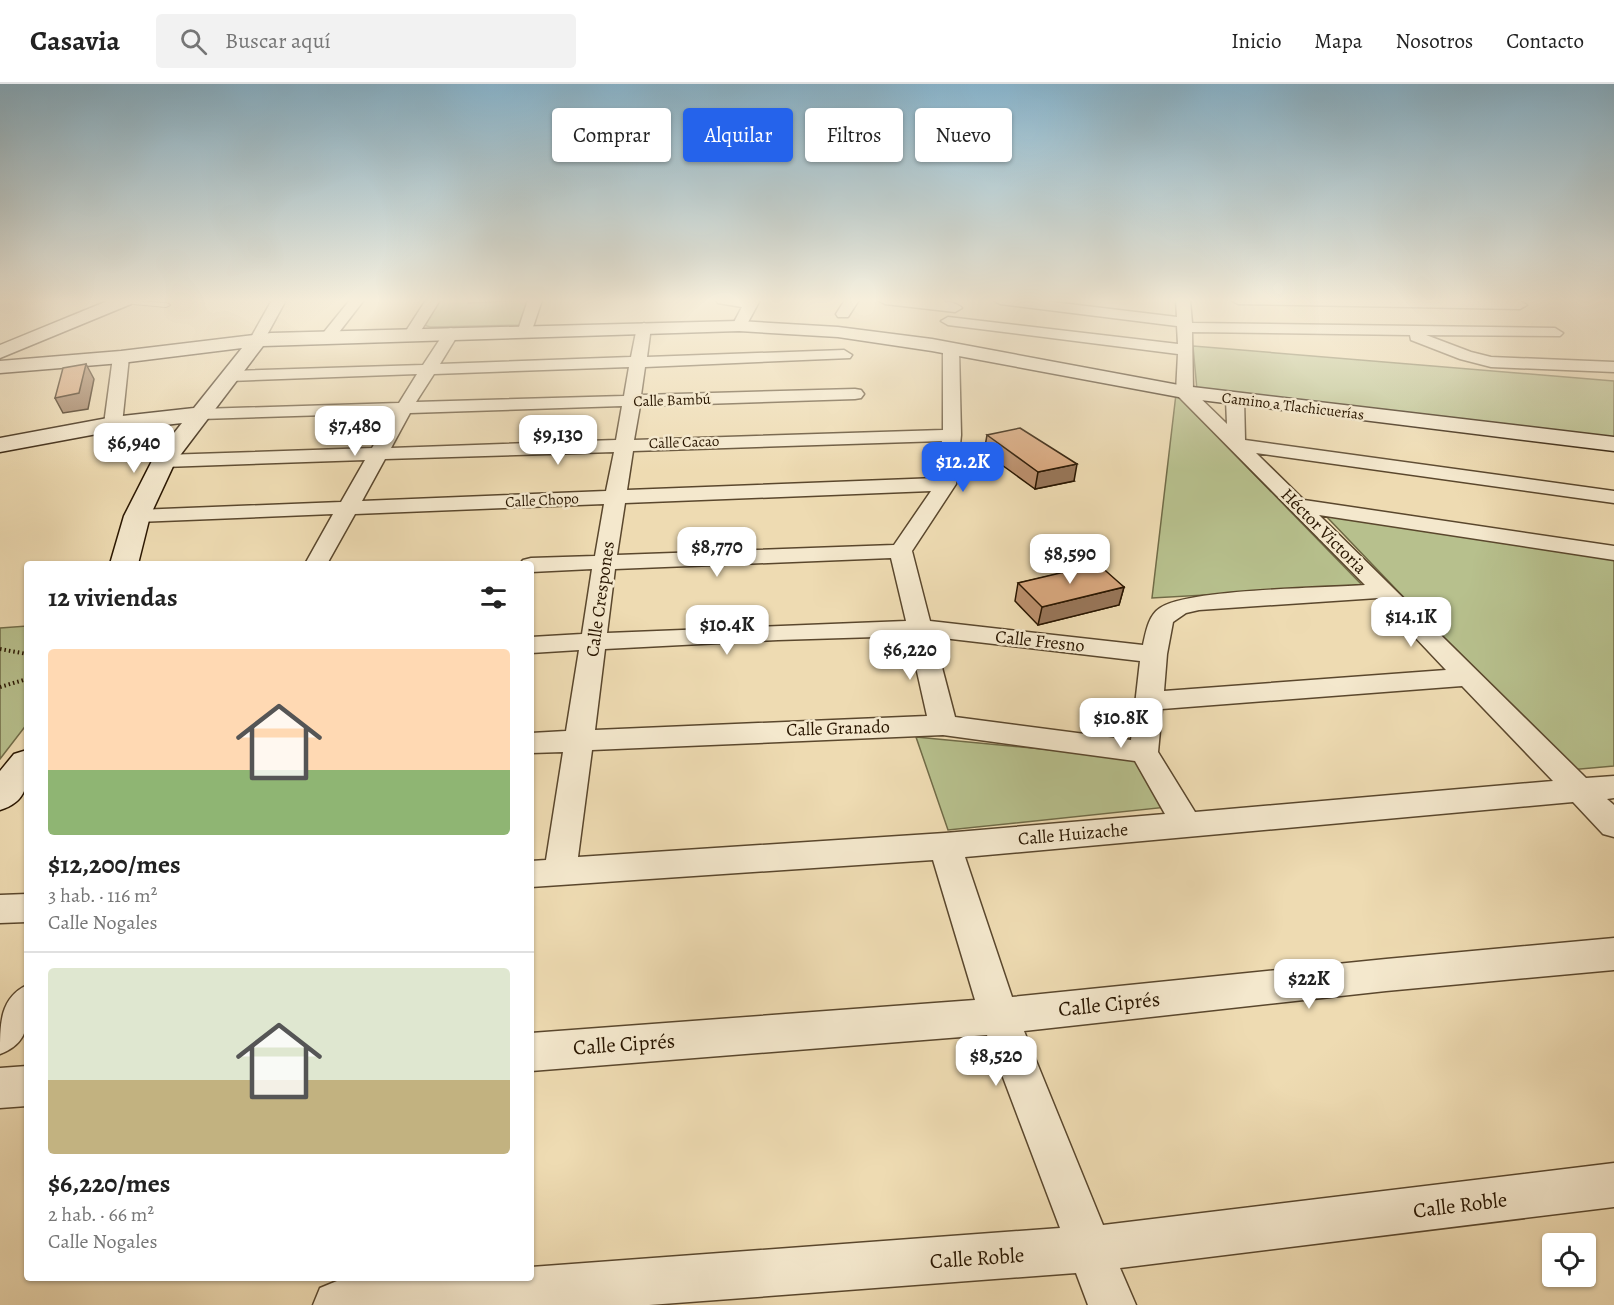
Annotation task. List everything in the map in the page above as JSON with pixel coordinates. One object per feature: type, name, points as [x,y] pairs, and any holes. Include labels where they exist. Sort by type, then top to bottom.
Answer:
[{"type":"street","points":[[2,364],[16,357]]},
{"type":"street","points":[[113,424],[121,357]]},
{"type":"street","name":"Camino a Tlachicuerías","points":[[2,364],[121,357]]},
{"type":"street","points":[[125,561],[137,516],[164,461],[245,357]]},
{"type":"street","points":[[318,561],[436,357]]},
{"type":"street","name":"Calle Crespones","points":[[546,873],[580,740],[605,561],[638,357]]},
{"type":"street","points":[[846,357],[864,426]]},
{"type":"street","points":[[943,357],[952,435],[946,484],[901,551],[943,725]]},
{"type":"street","name":"Camino a Tlachicuerías","points":[[996,357],[1184,392],[1614,444]]},
{"type":"street","points":[[1184,392],[1186,357]]},
{"type":"street","points":[[1473,357],[1491,362],[1606,366]]},
{"type":"street","points":[[1589,357],[1606,366]]},
{"type":"street","points":[[230,376],[637,363],[849,375]]},
{"type":"street","name":"Calle Bambú","points":[[201,414],[632,401],[849,375]]},
{"type":"street","name":"Héctor Victoria","points":[[1184,392],[1614,825]]},
{"type":"street","points":[[1236,399],[1237,444],[1614,497]]},
{"type":"street","points":[[0,445],[113,424],[201,414]]},
{"type":"street","name":"Calle Cacao","points":[[164,461],[624,444],[864,426],[952,435]]},
{"type":"street","name":"Calle Chopo","points":[[137,516],[946,484]]},
{"type":"street","points":[[1297,505],[1614,553]]},
{"type":"street","points":[[534,565],[901,551]]},
{"type":"street","points":[[1186,823],[1144,752],[1154,654],[1161,622],[1167,614],[1178,608],[1198,603],[1384,591]]},
{"type":"street","name":"Calle Fresno","points":[[534,645],[778,632],[921,628],[1154,654]]},
{"type":"street","points":[[1149,701],[1469,677]]},
{"type":"street","name":"Calle Granado","points":[[534,742],[943,725],[1144,752]]},
{"type":"street","points":[[0,796],[24,767]]},
{"type":"street","name":"Calle Huizache","points":[[546,873],[945,846],[1614,787]]},
{"type":"street","points":[[945,846],[999,1016],[1112,1305]]},
{"type":"street","points":[[0,909],[24,908]]},
{"type":"street","name":"Calle Ciprés","points":[[534,1052],[999,1016],[1386,975],[1614,954]]},
{"type":"street","points":[[0,1036],[24,1006]]},
{"type":"street","points":[[0,1088],[24,1086]]},
{"type":"street","name":"Calle Roble","points":[[337,1305],[1089,1249],[1614,1185]]},
{"type":"path","points":[[0,649],[24,653]]},
{"type":"path","points":[[0,687],[24,680]]},
{"type":"green space","points":[[1194,357],[1325,357],[1614,381],[1614,439],[1197,390]]},
{"type":"green space","points":[[1176,394],[1363,586],[1152,598]]},
{"type":"green space","points":[[1326,516],[1614,559],[1614,766],[1569,770]]},
{"type":"green space","points":[[24,626],[24,728],[0,759],[0,628]]},
{"type":"green space","points":[[916,737],[1137,758],[1168,807],[948,830]]},
{"type":"building","points":[[86,364],[79,393],[55,398],[63,368]]},
{"type":"building","points":[[1020,428],[1077,464],[1038,472],[987,435]]},
{"type":"building","points":[[1081,540],[1097,555],[1073,560],[1056,545]]},
{"type":"building","points":[[1098,564],[1124,587],[1042,607],[1018,583]]}]
